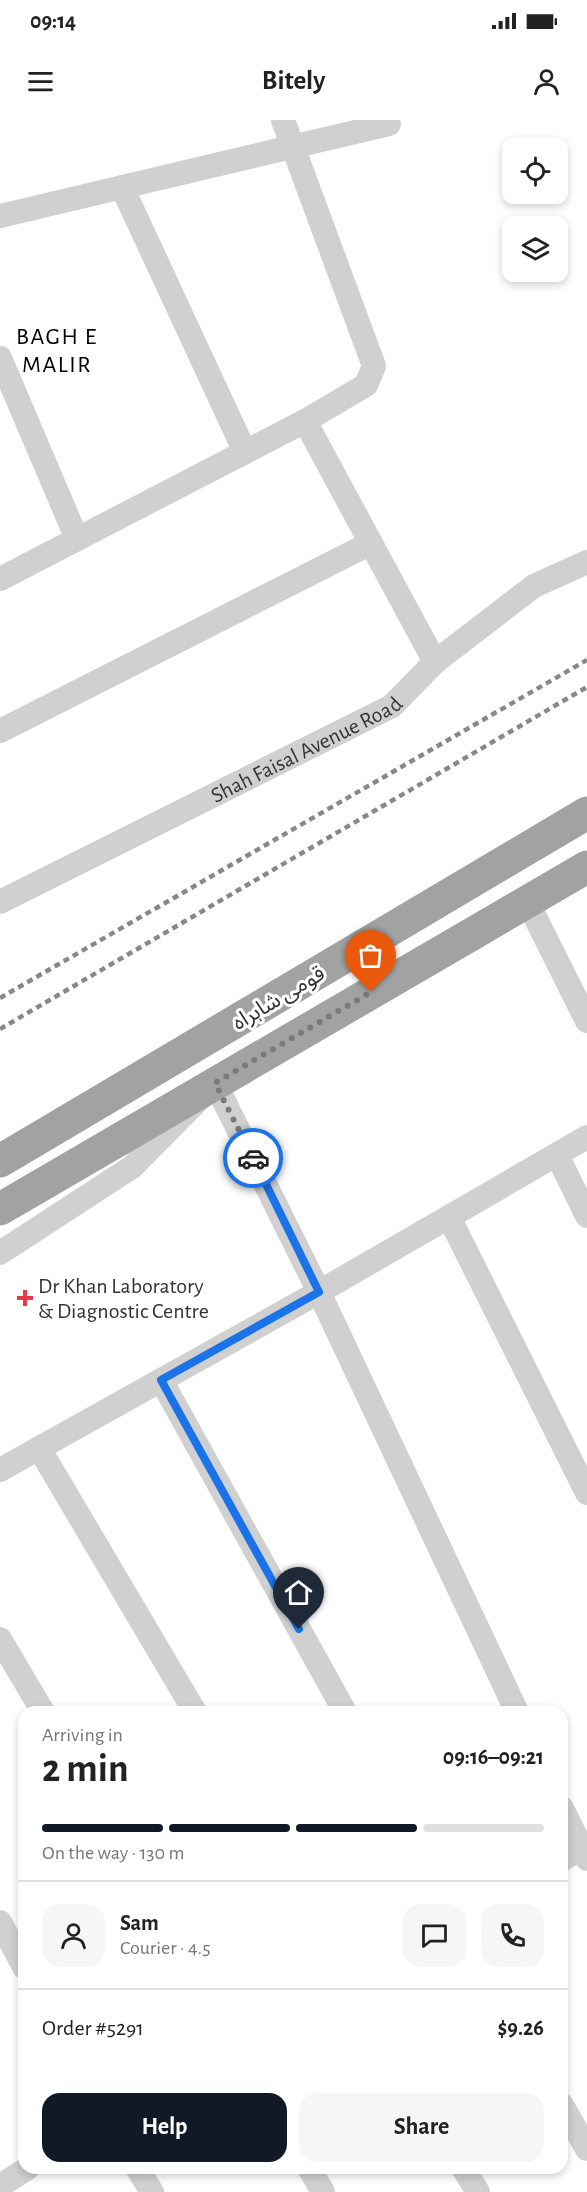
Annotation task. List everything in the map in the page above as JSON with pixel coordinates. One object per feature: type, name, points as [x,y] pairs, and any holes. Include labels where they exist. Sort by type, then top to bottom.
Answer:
[{"type":"highway","name":"قومی شاہراہ","points":[[0,1161],[576,820],[587,800]]},
{"type":"highway","name":"قومی شاہراہ","points":[[0,1209],[587,867]]},
{"type":"street","points":[[0,579],[305,421],[366,385],[374,366],[283,120]]},
{"type":"street","points":[[0,216],[389,124]]},
{"type":"street","points":[[122,188],[245,452]]},
{"type":"street","points":[[0,358],[77,539]]},
{"type":"street","points":[[305,421],[435,662]]},
{"type":"street","points":[[0,731],[371,543]]},
{"type":"street","name":"Shah Faisal Avenue Road","points":[[0,902],[392,706],[435,662],[534,586],[587,562]]},
{"type":"street","points":[[527,901],[587,1021]]},
{"type":"street","points":[[0,1253],[132,1167],[215,1083],[319,1292],[514,1706]]},
{"type":"street","points":[[0,1470],[319,1292],[587,1137]]},
{"type":"street","points":[[557,1155],[587,1216]]},
{"type":"street","points":[[449,1217],[587,1493]]},
{"type":"street","points":[[161,1380],[342,1706]]},
{"type":"street","points":[[39,1448],[191,1706]]},
{"type":"street","points":[[0,1639],[39,1706]]},
{"type":"street","points":[[568,1824],[579,1852]]},
{"type":"street","points":[[0,1922],[18,1956]]},
{"type":"street","points":[[568,2116],[587,2149]]},
{"type":"street","points":[[0,2186],[19,2174]]},
{"type":"street","points":[[132,2174],[139,2192]]},
{"type":"street","points":[[141,2174],[152,2192]]},
{"type":"street","points":[[312,2174],[323,2192]]},
{"type":"street","points":[[467,2174],[478,2192]]},
{"type":"railway","points":[[0,998],[587,660]]},
{"type":"railway","points":[[0,1029],[587,687]]},
{"type":"way so far","points":[[253,1158],[215,1083],[371,992]]},
{"type":"place","name":"Dr Khan Laboratory & Diagnostic Centre","points":[[25,1298]]},
{"type":"district","name":"BAGH E MALIR","points":[[57,350]]},
{"type":"route","points":[[253,1158],[319,1292],[161,1380],[299,1629]]}]
